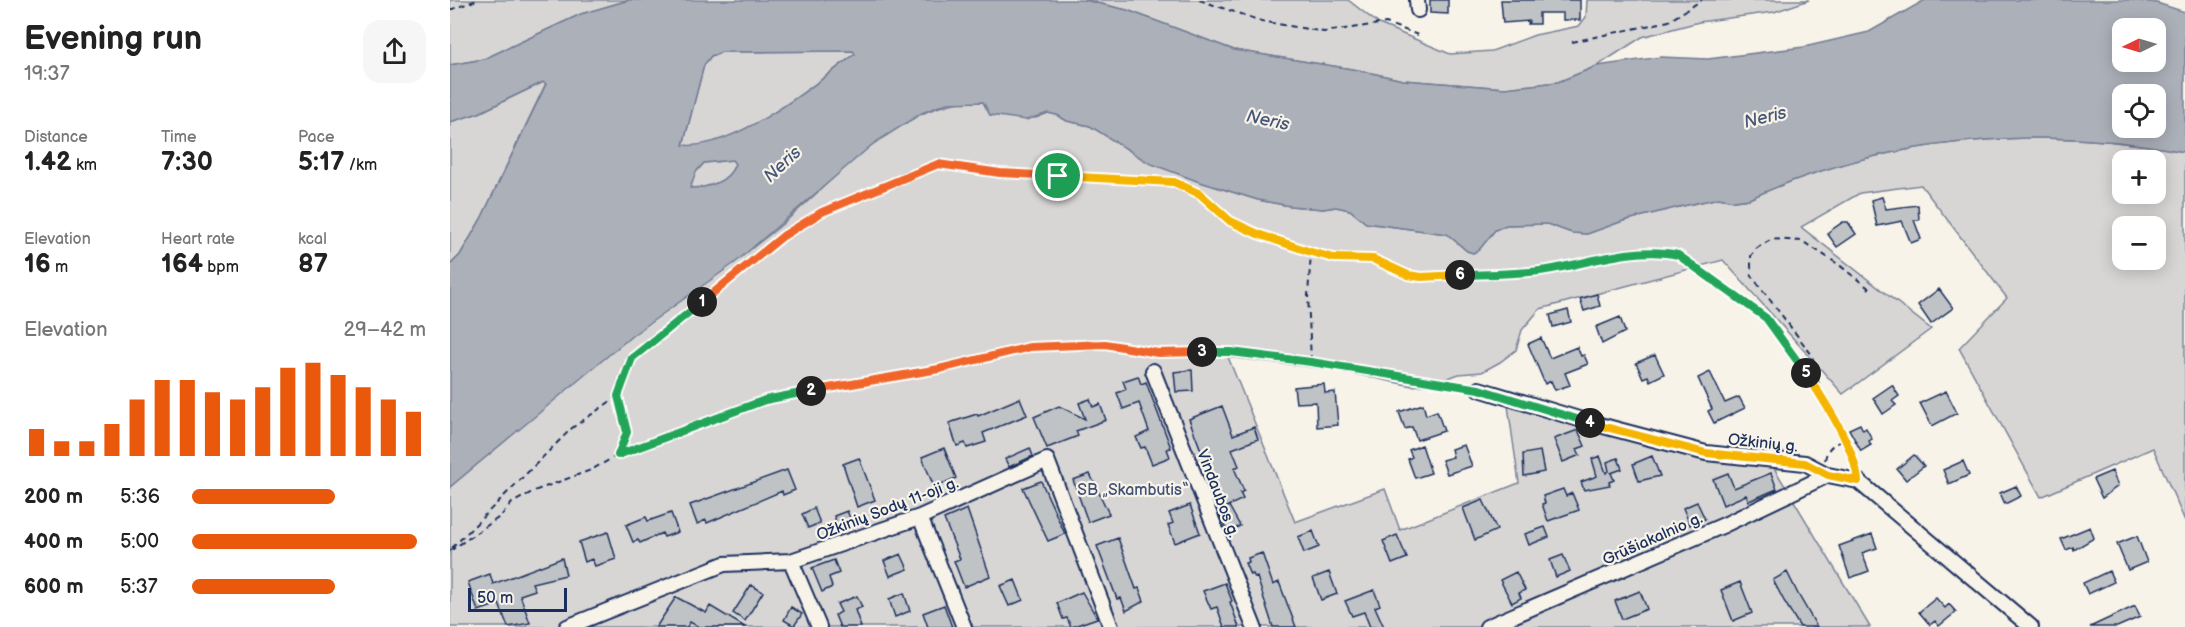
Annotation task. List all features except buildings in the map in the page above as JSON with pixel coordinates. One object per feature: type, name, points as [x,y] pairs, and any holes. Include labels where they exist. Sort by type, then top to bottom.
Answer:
[{"type":"street","name":"Vindaubos g.","points":[[1154,372],[1254,627]]},
{"type":"street","name":"Ožkinių g.","points":[[1479,389],[1592,423],[1706,453],[1805,463],[1828,475],[1858,481],[2031,627]]},
{"type":"street","name":"Ožkinių Sodų 11-oji g.","points":[[567,627],[724,564],[791,561],[920,517],[1047,460],[1111,627]]},
{"type":"street","name":"Grūšiakalnio g.","points":[[1487,627],[1724,525],[1828,475]]},
{"type":"street","points":[[920,517],[964,627]]},
{"type":"street","points":[[791,561],[819,627]]},
{"type":"path","points":[[450,10],[477,0]]},
{"type":"path","points":[[1198,0],[1261,21],[1324,32],[1386,23],[1418,35]]},
{"type":"path","points":[[1572,42],[1669,21],[1702,0]]},
{"type":"path","points":[[618,455],[627,432],[618,396],[632,358],[783,236],[822,212],[938,164],[1000,173],[1174,182],[1200,194],[1230,221],[1258,234],[1334,258],[1373,259],[1408,275],[1421,277],[1539,271],[1644,252],[1678,255],[1766,318],[1775,327],[1822,398],[1854,457],[1858,481]]},
{"type":"path","points":[[1822,398],[1812,355],[1751,275],[1751,256],[1757,248],[1773,239],[1802,241],[1838,264],[1871,290]]},
{"type":"path","points":[[1311,252],[1308,295],[1311,362]]},
{"type":"path","points":[[450,550],[501,516],[512,503],[534,490],[591,470],[618,455],[765,400],[939,369],[1030,347],[1122,345],[1158,353],[1231,352],[1311,362],[1479,389]]},
{"type":"path","points":[[450,550],[572,428],[618,396]]},
{"type":"path","points":[[1828,475],[1824,464],[1826,453],[1835,443],[1844,441]]},
{"type":"green space","points":[[450,0],[629,0],[581,14],[484,59],[450,65]]},
{"type":"green space","points":[[1084,0],[1348,0],[1379,24],[1450,54],[1492,51],[1535,35],[1579,26],[1586,17],[1587,0],[1809,0],[1774,12],[1699,22],[1642,37],[1597,66],[1558,82],[1505,88],[1403,80],[1358,70],[1234,50],[1127,10]]},
{"type":"green space","points":[[854,51],[855,54],[774,113],[727,137],[704,144],[683,146],[704,65],[711,56],[722,52]]},
{"type":"green space","points":[[546,83],[481,219],[460,255],[450,265],[450,122],[479,113]]},
{"type":"green space","name":"SB „Skambutis“","points":[[967,101],[983,102],[990,115],[1036,118],[1048,113],[1057,115],[1067,121],[1090,126],[1197,181],[1258,200],[1290,206],[1323,209],[1336,207],[1350,210],[1366,223],[1447,234],[1467,251],[1473,253],[1479,250],[1495,230],[1506,225],[1547,224],[1572,233],[1587,234],[1623,221],[1719,198],[1734,201],[1749,199],[1800,178],[1853,162],[1908,150],[1963,142],[2019,138],[2075,139],[2130,143],[2185,152],[2185,521],[2153,448],[2041,497],[1959,348],[2007,298],[1921,185],[1860,193],[1801,227],[1931,329],[1843,394],[1723,260],[1540,309],[1522,330],[1516,350],[1500,362],[1482,372],[1459,374],[1430,384],[1412,386],[1337,370],[1228,357],[1295,522],[1385,489],[1400,530],[1519,483],[1508,406],[1699,457],[1771,463],[1870,627],[450,627],[450,487],[631,336],[774,231],[863,152],[912,118],[939,107]]},
{"type":"green space","points":[[733,160],[735,164],[732,170],[723,180],[690,189],[696,172],[704,163]]},
{"type":"water","name":"Neris","points":[[629,0],[1084,0],[1127,10],[1234,50],[1358,70],[1403,80],[1505,88],[1558,82],[1597,66],[1661,57],[1708,59],[1804,47],[1869,32],[1925,0],[2131,0],[2157,3],[2185,12],[2185,152],[2131,143],[2075,139],[2020,138],[1964,142],[1908,150],[1854,162],[1800,178],[1749,199],[1734,201],[1719,198],[1623,221],[1587,234],[1572,233],[1547,224],[1506,225],[1495,230],[1479,250],[1473,253],[1467,251],[1447,234],[1366,223],[1350,210],[1336,207],[1323,209],[1290,206],[1258,200],[1197,181],[1149,163],[1090,126],[1067,121],[1057,115],[1048,113],[1026,120],[990,115],[983,102],[947,103],[922,113],[873,144],[736,262],[633,335],[450,487],[450,265],[460,255],[481,219],[546,84],[543,82],[479,113],[450,122],[450,65],[484,59],[581,14]],"holes":[[[853,51],[855,54],[819,82],[749,127],[725,138],[703,144],[683,145],[704,65],[711,56],[722,52]],[[732,160],[735,164],[723,180],[704,187],[690,188],[696,172],[704,163]]]},
{"type":"route","points":[[938,164],[1000,173],[1058,176],[1174,182],[1188,186],[1230,221],[1258,234],[1334,258],[1373,259],[1408,275],[1421,277],[1539,271],[1644,252],[1678,255],[1750,305],[1775,327],[1822,398],[1854,457],[1858,481],[1828,475],[1805,463],[1706,453],[1592,423],[1479,389],[1394,374],[1231,352],[1158,353],[1122,345],[1105,344],[1030,347],[939,369],[765,400],[685,428],[618,455],[627,432],[618,396],[632,358],[783,236],[822,212],[938,164]]}]
